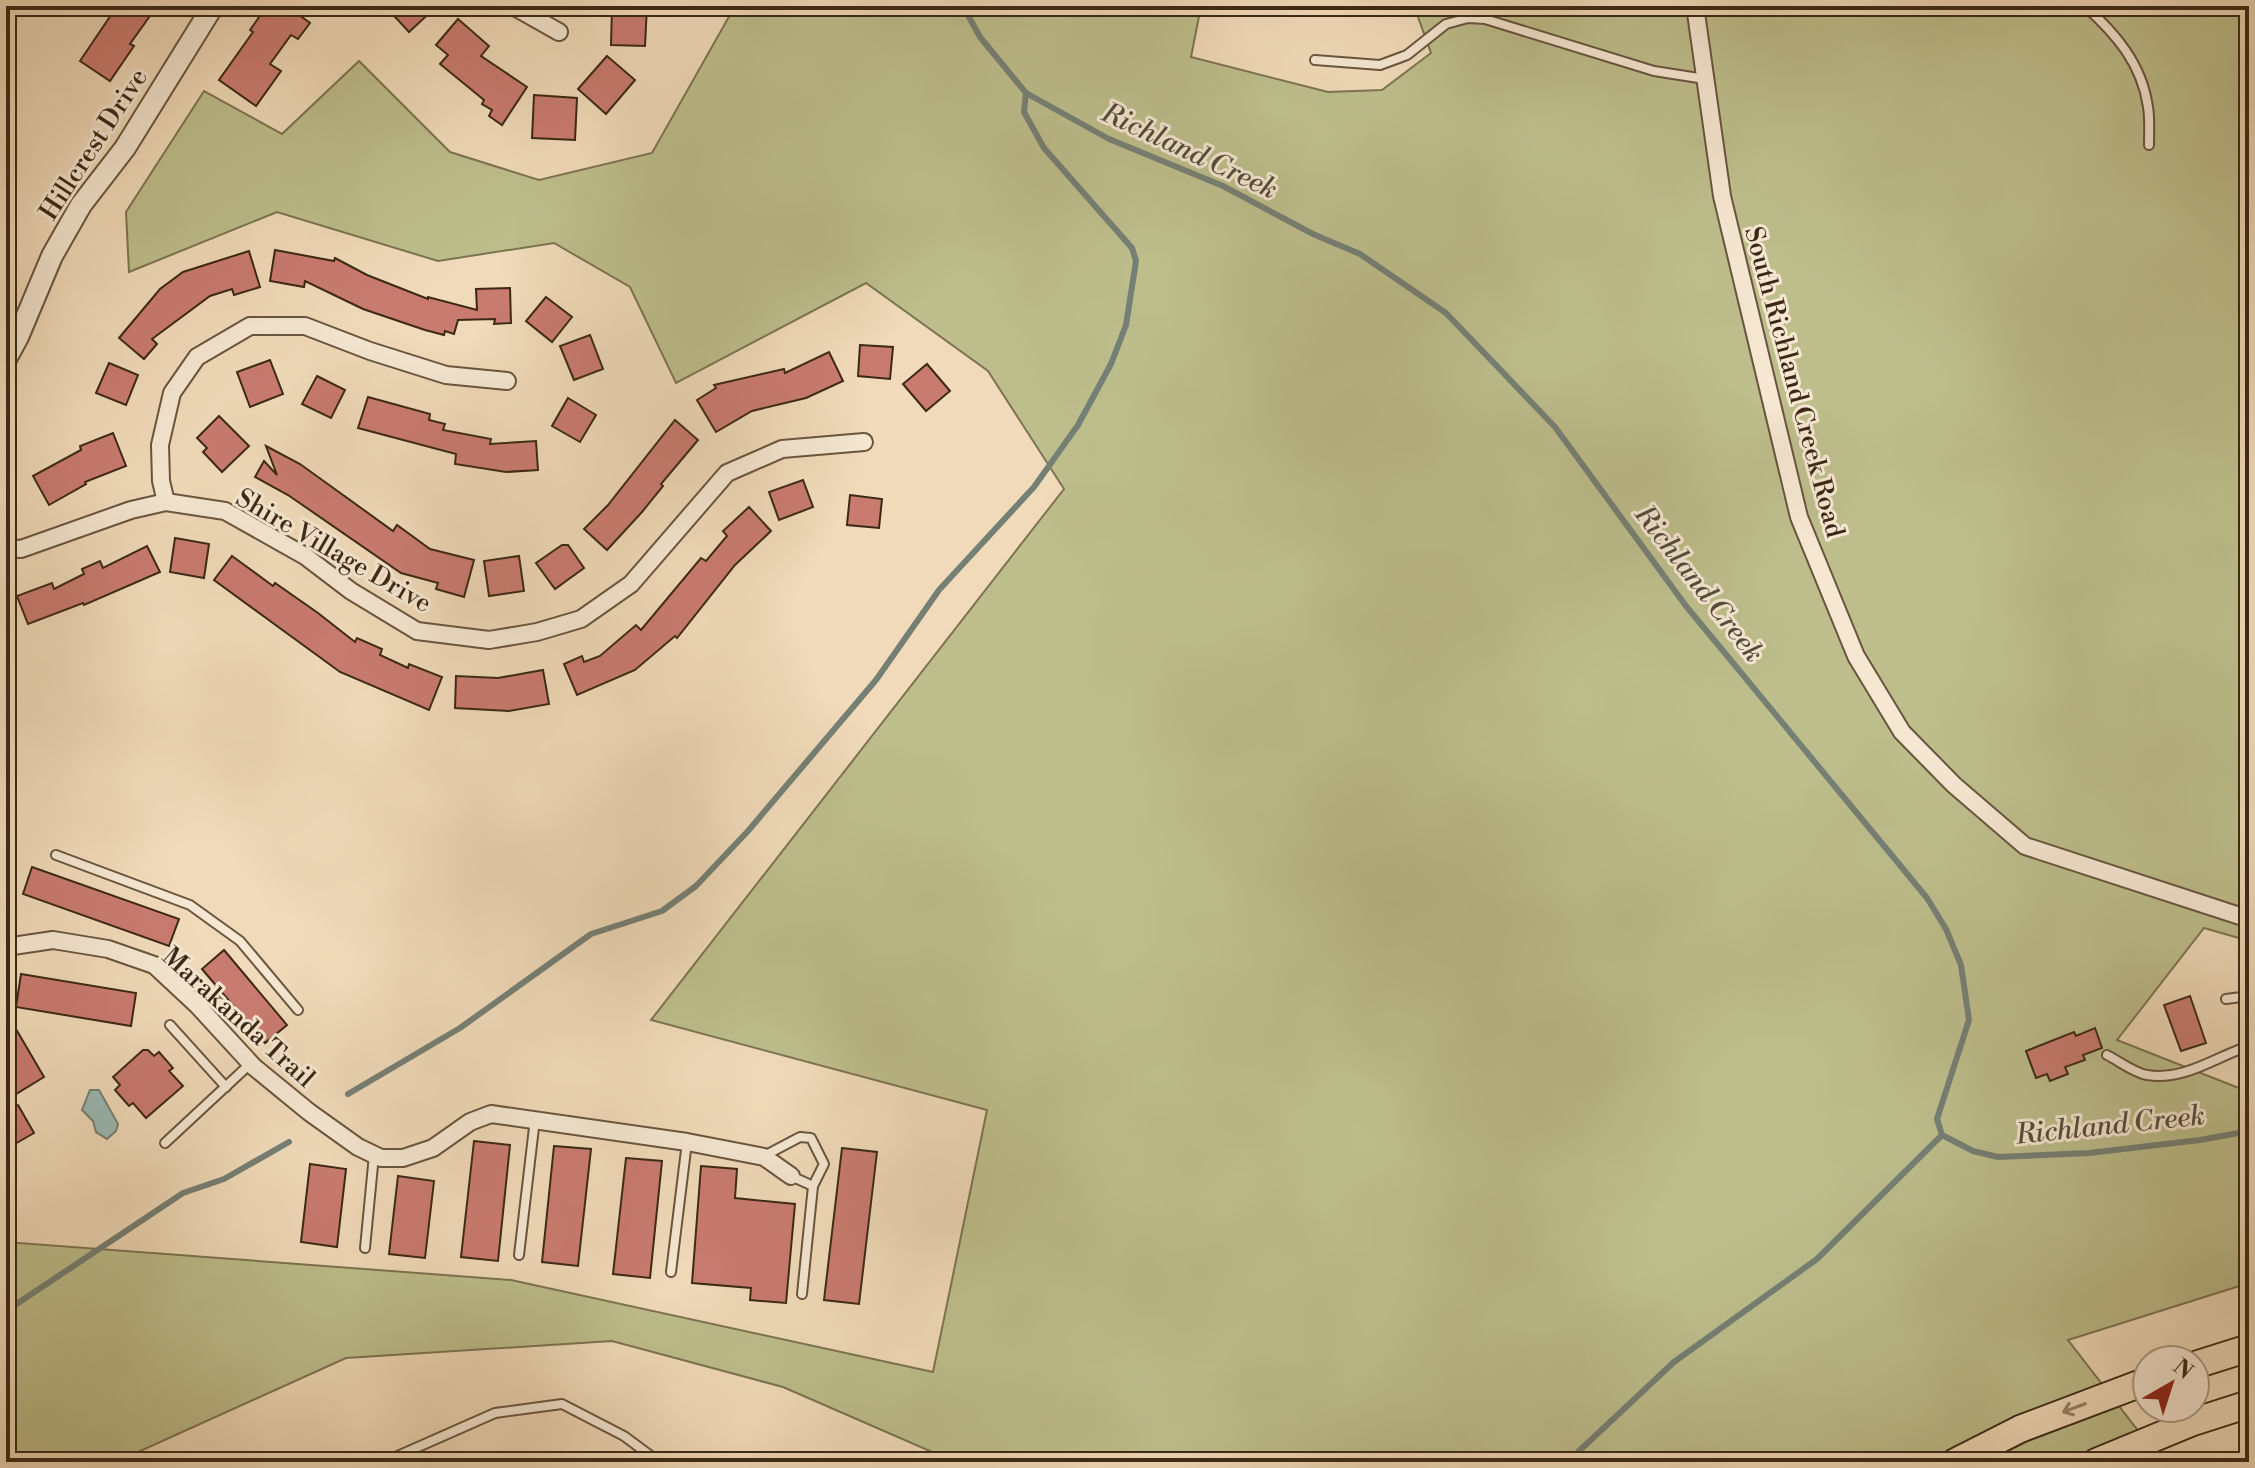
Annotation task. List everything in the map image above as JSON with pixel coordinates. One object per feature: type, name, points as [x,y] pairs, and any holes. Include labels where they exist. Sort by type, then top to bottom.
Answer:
[{"type":"main road","points":[[2211,1360],[2249,1348]]},
{"type":"main road","points":[[1955,1462],[2020,1429],[2131,1387]]},
{"type":"main road","points":[[2096,1462],[2193,1422],[2249,1404]]},
{"type":"street","name":"Hillcrest Drive","points":[[6,359],[52,256],[81,205],[125,148],[213,6]]},
{"type":"street","points":[[513,6],[559,32]]},
{"type":"street","name":"South Richland Creek Road","points":[[1695,6],[1722,196],[1799,517],[1856,656],[1902,732],[1954,785],[2025,846],[2249,919]]},
{"type":"street","points":[[166,502],[161,481],[160,445],[172,393],[197,357],[250,326],[305,326],[446,375],[507,381]]},
{"type":"street","name":"Shire Village Drive","points":[[6,548],[21,549],[131,510],[166,502],[225,511],[305,556],[351,591],[417,631],[489,640],[537,632],[581,619],[631,584],[727,473],[782,449],[864,442]]},
{"type":"street","name":"Marakanda Trail","points":[[6,947],[53,940],[108,949],[154,965],[198,1006],[251,1063],[309,1112],[358,1147],[381,1158],[403,1158],[433,1148],[470,1122],[491,1114],[687,1142],[764,1157],[791,1176]]},
{"type":"lane","points":[[2085,6],[2117,35],[2137,70],[2148,107],[2149,145]]},
{"type":"lane","points":[[1315,60],[1380,65],[1407,55],[1446,24],[1468,18],[1485,19],[1654,71],[1706,79]]},
{"type":"lane","points":[[56,855],[190,905],[240,941],[298,1010]]},
{"type":"lane","points":[[2226,999],[2249,996]]},
{"type":"lane","points":[[170,1025],[226,1087]]},
{"type":"lane","points":[[2107,1055],[2145,1075],[2172,1075],[2200,1069],[2249,1046]]},
{"type":"lane","points":[[165,1143],[251,1063]]},
{"type":"lane","points":[[519,1255],[535,1119]]},
{"type":"lane","points":[[764,1157],[800,1137],[811,1138],[824,1164],[813,1186],[802,1294]]},
{"type":"lane","points":[[671,1272],[687,1142]]},
{"type":"lane","points":[[365,1248],[374,1154]]},
{"type":"lane","points":[[791,1176],[813,1186]]},
{"type":"lane","points":[[384,1462],[495,1413],[562,1404],[624,1436],[659,1462]]},
{"type":"green space","points":[[735,6],[1201,6],[1191,57],[1328,92],[1382,90],[1431,53],[1414,6],[2249,6],[2249,941],[2204,928],[2117,1040],[2249,1092],[2249,1283],[2068,1340],[2139,1432],[2084,1462],[955,1462],[783,1387],[612,1341],[346,1358],[116,1462],[6,1462],[6,1242],[511,1280],[933,1372],[987,1110],[651,1020],[1064,489],[988,371],[866,283],[676,383],[630,287],[554,243],[438,261],[277,212],[129,272],[126,212],[204,91],[282,134],[359,61],[450,152],[539,180],[652,153]]},
{"type":"water","points":[[90,1090],[99,1090],[118,1124],[116,1131],[107,1139],[96,1132],[93,1121],[82,1110]]},
{"type":"building","points":[[98,6],[157,6],[130,44],[134,46],[110,81],[80,61],[111,15]]},
{"type":"building","points":[[267,6],[287,6],[310,23],[298,39],[291,35],[270,64],[281,71],[256,106],[219,80],[253,32],[250,30]]},
{"type":"building","points":[[385,6],[437,6],[409,32]]},
{"type":"building","points":[[612,6],[647,6],[645,46],[611,45]]},
{"type":"building","points":[[458,19],[489,46],[481,56],[527,87],[502,125],[489,116],[492,110],[482,104],[484,100],[440,64],[448,55],[436,45]]},
{"type":"building","points":[[607,56],[635,80],[606,114],[578,89]]},
{"type":"building","points":[[534,95],[577,98],[575,140],[532,138]]},
{"type":"building","points":[[275,250],[334,261],[335,258],[367,275],[428,299],[477,310],[476,289],[510,288],[511,323],[494,324],[495,319],[458,320],[454,334],[425,330],[363,309],[305,281],[304,287],[270,281]]},
{"type":"building","points":[[249,251],[260,287],[234,295],[232,289],[210,296],[152,339],[157,344],[144,359],[119,338],[160,289],[183,272]]},
{"type":"building","points":[[546,297],[572,317],[552,342],[526,321]]},
{"type":"building","points":[[590,335],[603,369],[574,380],[560,346]]},
{"type":"building","points":[[860,345],[893,347],[890,379],[858,376]]},
{"type":"building","points":[[829,352],[843,381],[806,398],[752,411],[716,432],[697,400],[716,388],[714,385],[784,369],[785,373]]},
{"type":"building","points":[[270,360],[283,394],[250,407],[237,372]]},
{"type":"building","points":[[109,363],[138,375],[126,405],[96,393]]},
{"type":"building","points":[[927,364],[950,391],[926,411],[903,384]]},
{"type":"building","points":[[317,376],[345,390],[331,418],[302,404]]},
{"type":"building","points":[[368,397],[430,414],[429,420],[445,424],[443,430],[491,439],[490,444],[536,441],[538,470],[506,472],[455,464],[456,454],[358,428]]},
{"type":"building","points":[[568,398],[596,415],[580,442],[552,426]]},
{"type":"building","points":[[219,416],[249,446],[222,472],[203,452],[207,448],[197,438]]},
{"type":"building","points":[[675,420],[698,440],[642,512],[607,550],[584,529],[608,505]]},
{"type":"building","points":[[113,433],[126,466],[85,482],[49,505],[33,476],[81,450],[80,446]]},
{"type":"building","points":[[266,446],[300,464],[393,531],[397,525],[430,549],[474,560],[464,597],[436,589],[438,583],[401,573],[288,495],[255,477],[264,461],[277,475]]},
{"type":"building","points":[[803,480],[813,507],[779,520],[769,492]]},
{"type":"building","points":[[850,495],[882,499],[879,528],[847,525]]},
{"type":"building","points":[[749,507],[771,531],[735,565],[677,638],[675,636],[635,670],[577,695],[564,664],[582,656],[584,662],[600,656],[636,625],[641,630],[701,558],[706,561],[727,536],[723,531]]},
{"type":"building","points":[[175,538],[209,544],[204,578],[170,572]]},
{"type":"building","points":[[562,545],[568,545],[584,568],[555,589],[536,563]]},
{"type":"building","points":[[147,546],[160,572],[84,605],[28,624],[17,596],[52,583],[54,589],[84,574],[82,569],[100,561],[103,568]]},
{"type":"building","points":[[232,556],[318,613],[355,642],[357,638],[382,649],[380,655],[408,668],[409,664],[442,677],[429,710],[340,672],[214,580]]},
{"type":"building","points":[[519,556],[524,591],[489,596],[484,561]]},
{"type":"building","points":[[543,670],[549,704],[509,711],[455,708],[456,676],[498,678]]},
{"type":"building","points":[[32,867],[179,919],[169,946],[23,894]]},
{"type":"building","points":[[224,950],[287,1025],[265,1043],[202,969]]},
{"type":"building","points":[[21,974],[136,993],[131,1026],[16,1007]]},
{"type":"building","points":[[2190,996],[2206,1043],[2181,1051],[2164,1005]]},
{"type":"building","points":[[6,1012],[44,1077],[16,1094],[6,1077]]},
{"type":"building","points":[[2095,1028],[2102,1048],[2083,1055],[2085,1060],[2065,1067],[2068,1074],[2050,1081],[2047,1074],[2036,1078],[2026,1051],[2074,1032],[2076,1036]]},
{"type":"building","points":[[143,1050],[154,1056],[159,1052],[173,1068],[169,1071],[183,1086],[146,1118],[133,1103],[129,1106],[115,1090],[120,1085],[113,1077]]},
{"type":"building","points":[[18,1105],[34,1133],[6,1149],[6,1112]]},
{"type":"building","points":[[474,1141],[510,1145],[498,1261],[461,1257]]},
{"type":"building","points":[[554,1146],[591,1149],[578,1266],[542,1262]]},
{"type":"building","points":[[842,1148],[877,1152],[859,1304],[824,1300]]},
{"type":"building","points":[[626,1158],[662,1161],[650,1278],[613,1274]]},
{"type":"building","points":[[310,1164],[346,1169],[337,1247],[301,1242]]},
{"type":"building","points":[[701,1166],[737,1169],[735,1198],[795,1204],[786,1303],[750,1300],[751,1288],[692,1283]]},
{"type":"building","points":[[398,1176],[434,1181],[425,1258],[389,1254]]},
{"type":"waterway","name":"Richland Creek","points":[[963,6],[980,37],[1026,93],[1109,139],[1223,186],[1313,234],[1360,254],[1446,313],[1555,427],[1686,606],[1927,898],[1946,929],[1961,965],[1969,1020],[1937,1119],[1942,1135],[1973,1151],[1998,1157],[2089,1153],[2249,1131]]},
{"type":"waterway","points":[[348,1094],[460,1028],[591,934],[662,911],[696,886],[748,831],[876,680],[939,590],[1034,487],[1078,425],[1111,364],[1126,325],[1136,261],[1132,248],[1044,148],[1024,112],[1026,93]]},
{"type":"waterway","points":[[1573,1462],[1578,1452],[1674,1362],[1817,1259],[1942,1135]]},
{"type":"waterway","points":[[6,1311],[183,1193],[224,1179],[289,1142]]}]
